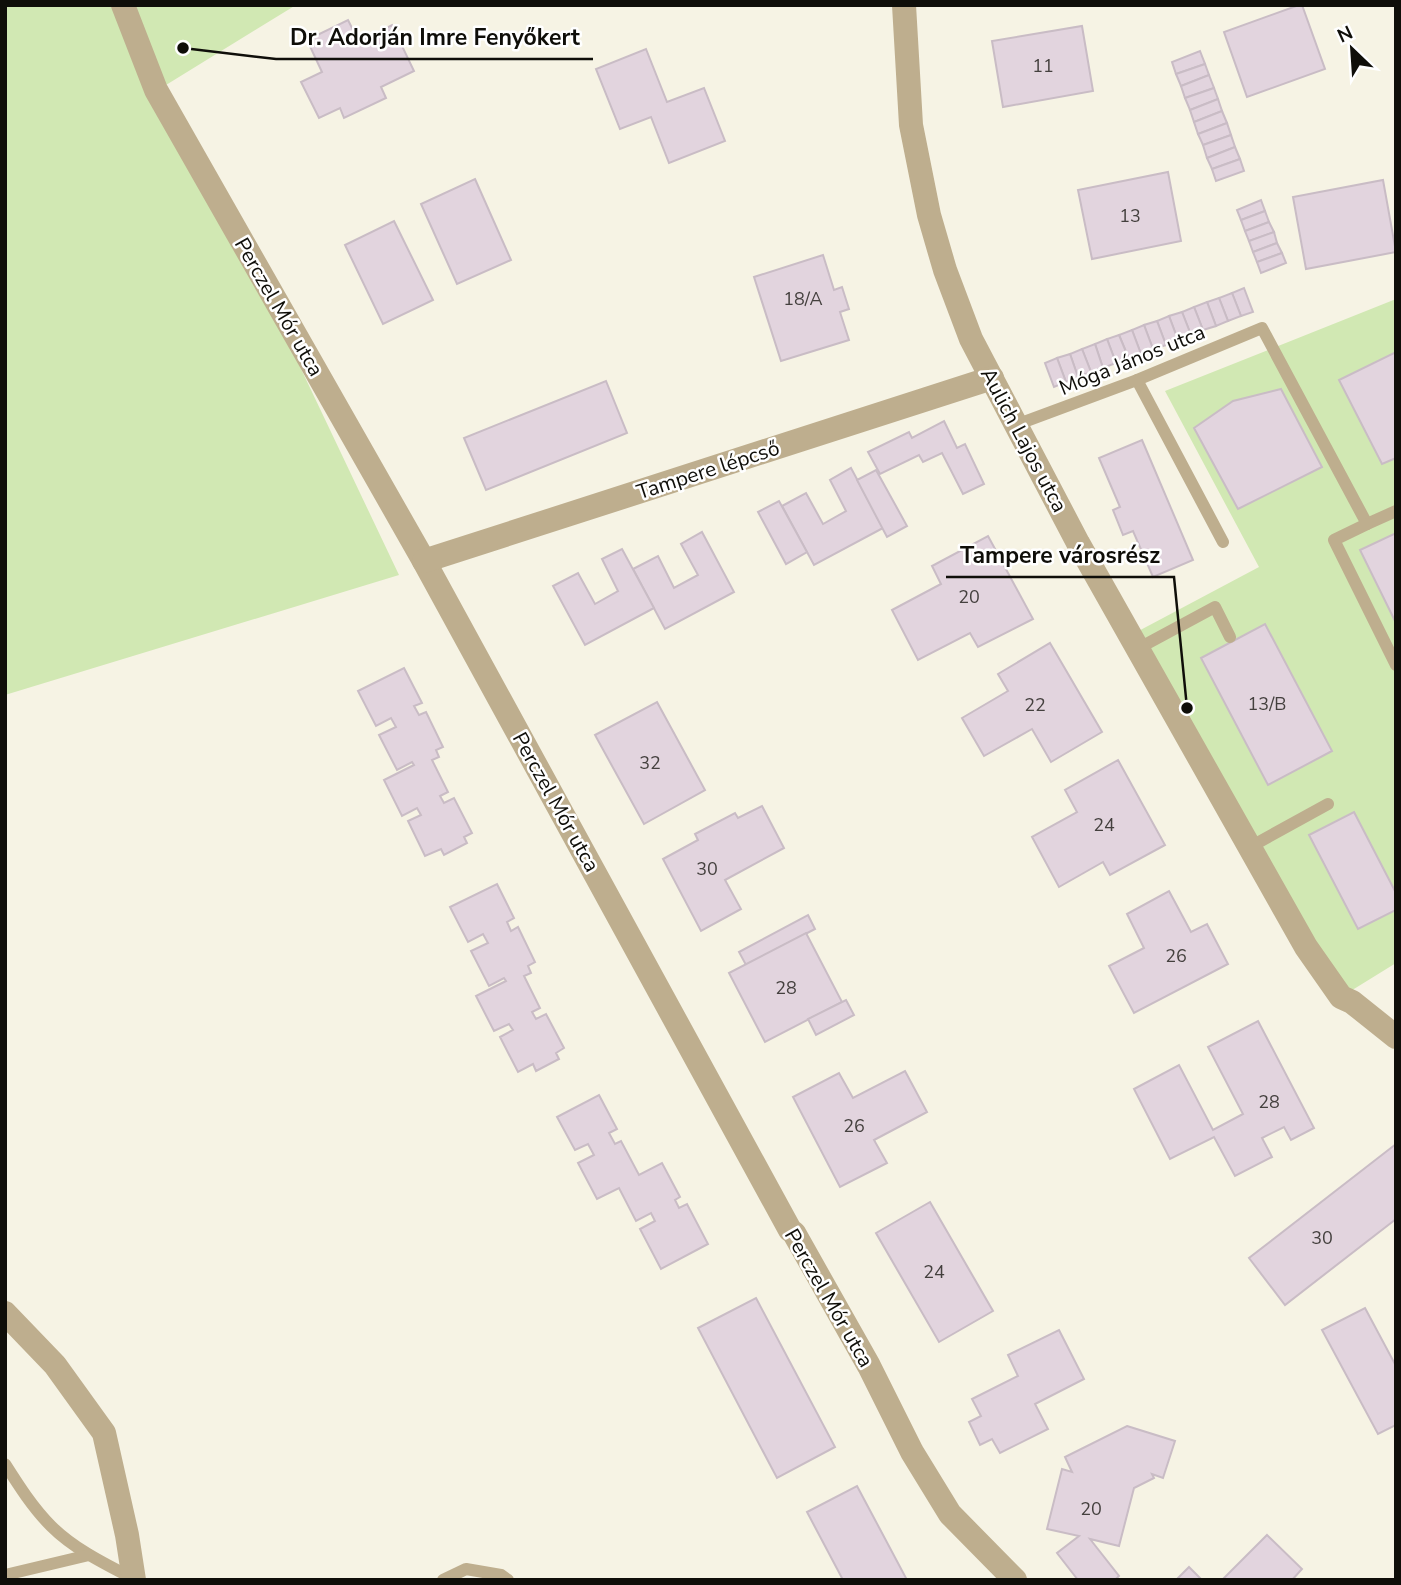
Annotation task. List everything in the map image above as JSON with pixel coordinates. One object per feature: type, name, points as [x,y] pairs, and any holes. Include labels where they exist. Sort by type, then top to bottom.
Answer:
[{"type":"street","name":"Perczel Mór utca","points":[[123,5],[156,90],[424,561],[790,1230],[869,1366],[912,1452],[950,1514],[1015,1580]]},
{"type":"street","name":"Aulich Lajos utca","points":[[904,5],[911,125],[929,215],[971,339],[1078,543],[1306,947],[1341,998],[1352,1002],[1396,1037]]},
{"type":"street","name":"Tampere lépcső","points":[[424,561],[992,378]]},
{"type":"street","points":[[5,1313],[55,1365],[104,1433],[134,1579]]},
{"type":"lane","name":"Móga János utca","points":[[1016,425],[1137,380],[1262,328],[1367,524]]},
{"type":"lane","points":[[1137,380],[1223,542]]},
{"type":"lane","points":[[1395,665],[1334,540],[1396,510]]},
{"type":"lane","points":[[1139,648],[1215,607],[1230,637]]},
{"type":"lane","points":[[1250,847],[1328,804]]},
{"type":"lane","points":[[5,1464],[24,1494],[51,1526],[89,1555],[134,1579]]},
{"type":"lane","points":[[5,1575],[89,1555]]},
{"type":"lane","points":[[443,1580],[466,1569],[501,1575],[509,1580]]},
{"type":"green space","points":[[5,5],[296,5],[166,85],[399,575],[5,695]]},
{"type":"green space","points":[[1396,299],[1396,963],[1341,997],[1131,635],[1259,567],[1165,391]]},
{"type":"building","points":[[1302,5],[1325,69],[1247,97],[1224,32]]},
{"type":"building","points":[[348,20],[359,42],[392,25],[414,71],[381,87],[386,98],[344,118],[340,108],[319,118],[301,82],[322,72],[307,40]]},
{"type":"building","points":[[1082,26],[1093,91],[1003,107],[992,41]]},
{"type":"building","points":[[646,49],[667,102],[704,88],[725,141],[669,163],[651,117],[620,129],[596,69]]},
{"type":"building","points":[[1200,51],[1205,64],[1176,74],[1172,62]]},
{"type":"building","points":[[1205,64],[1209,75],[1181,86],[1176,74]]},
{"type":"building","points":[[1209,75],[1214,88],[1185,98],[1181,86]]},
{"type":"building","points":[[1214,88],[1218,99],[1190,110],[1185,98]]},
{"type":"building","points":[[1218,99],[1222,111],[1194,122],[1190,110]]},
{"type":"building","points":[[1222,111],[1227,123],[1198,134],[1194,122]]},
{"type":"building","points":[[1227,123],[1231,135],[1203,145],[1198,134]]},
{"type":"building","points":[[1231,135],[1235,147],[1207,158],[1203,145]]},
{"type":"building","points":[[1235,147],[1240,159],[1212,169],[1207,158]]},
{"type":"building","points":[[1240,159],[1244,171],[1216,181],[1212,169]]},
{"type":"building","points":[[1168,172],[1181,241],[1092,259],[1078,190]]},
{"type":"building","points":[[475,179],[511,260],[457,284],[421,204]]},
{"type":"building","points":[[1383,180],[1396,252],[1306,269],[1293,197]]},
{"type":"building","points":[[1261,200],[1265,211],[1241,220],[1237,210]]},
{"type":"building","points":[[1265,211],[1269,222],[1245,231],[1241,220]]},
{"type":"building","points":[[394,221],[433,300],[383,324],[345,245]]},
{"type":"building","points":[[1269,222],[1274,232],[1249,241],[1245,231]]},
{"type":"building","points":[[1274,232],[1277,243],[1253,252],[1249,241]]},
{"type":"building","points":[[1277,243],[1282,253],[1257,262],[1253,252]]},
{"type":"building","points":[[1282,253],[1286,263],[1261,273],[1257,262]]},
{"type":"building","points":[[823,255],[834,290],[842,287],[849,309],[840,312],[849,340],[781,361],[754,277]]},
{"type":"building","points":[[1244,288],[1253,312],[1241,316],[1232,293]]},
{"type":"building","points":[[1232,293],[1241,316],[1228,321],[1219,298]]},
{"type":"building","points":[[1219,298],[1228,321],[1216,326],[1207,302]]},
{"type":"building","points":[[1207,302],[1216,326],[1203,330],[1194,307]]},
{"type":"building","points":[[1194,307],[1203,330],[1191,335],[1182,312]]},
{"type":"building","points":[[1182,312],[1191,335],[1178,340],[1169,316]]},
{"type":"building","points":[[1169,316],[1178,340],[1166,345],[1157,321]]},
{"type":"building","points":[[1157,321],[1166,345],[1153,349],[1144,325]]},
{"type":"building","points":[[1144,325],[1153,349],[1141,354],[1132,330]]},
{"type":"building","points":[[1132,330],[1141,354],[1129,359],[1119,335]]},
{"type":"building","points":[[1119,335],[1129,359],[1116,363],[1107,339]]},
{"type":"building","points":[[1107,339],[1116,363],[1103,368],[1095,344]]},
{"type":"building","points":[[1095,344],[1103,368],[1091,372],[1082,349]]},
{"type":"building","points":[[1082,349],[1091,372],[1078,377],[1070,354]]},
{"type":"building","points":[[1396,352],[1396,458],[1382,464],[1339,380]]},
{"type":"building","points":[[1070,354],[1078,377],[1066,382],[1057,358]]},
{"type":"building","points":[[1057,358],[1066,382],[1054,387],[1045,363]]},
{"type":"building","points":[[606,381],[627,433],[486,490],[464,438]]},
{"type":"building","points":[[1281,389],[1322,467],[1238,509],[1194,428],[1233,401]]},
{"type":"building","points":[[944,421],[957,448],[965,444],[984,484],[963,494],[942,453],[923,462],[919,455],[880,474],[868,452],[909,432],[912,438]]},
{"type":"building","points":[[1142,440],[1193,560],[1153,577],[1133,531],[1123,535],[1113,510],[1120,507],[1099,458]]},
{"type":"building","points":[[851,468],[883,528],[814,565],[782,506],[806,493],[823,524],[846,511],[830,480]]},
{"type":"building","points":[[876,470],[907,526],[887,537],[857,480]]},
{"type":"building","points":[[779,501],[807,552],[786,564],[758,512]]},
{"type":"building","points":[[702,532],[734,592],[665,629],[633,569],[658,556],[674,588],[698,575],[681,544]]},
{"type":"building","points":[[1396,533],[1396,623],[1360,550]]},
{"type":"building","points":[[988,536],[1033,619],[978,647],[970,633],[918,660],[892,610],[941,584],[932,566]]},
{"type":"building","points":[[622,549],[654,608],[585,645],[553,586],[578,573],[595,604],[618,591],[602,559]]},
{"type":"building","points":[[1265,624],[1332,751],[1268,785],[1201,658]]},
{"type":"building","points":[[1050,643],[1102,732],[1051,762],[1032,729],[984,756],[962,718],[1008,691],[998,674]]},
{"type":"building","points":[[404,668],[422,703],[414,706],[419,715],[426,712],[443,747],[436,750],[439,757],[432,760],[448,792],[440,796],[444,803],[454,798],[472,833],[464,837],[467,843],[444,855],[441,849],[425,856],[408,821],[421,815],[417,808],[402,816],[384,780],[414,765],[412,762],[397,770],[379,735],[396,727],[391,718],[376,726],[358,691]]},
{"type":"building","points":[[657,702],[705,790],[644,824],[595,735]]},
{"type":"building","points":[[1118,760],[1165,845],[1110,875],[1103,862],[1059,887],[1032,837],[1077,812],[1065,790]]},
{"type":"building","points":[[762,806],[784,848],[725,880],[741,909],[701,931],[663,859],[698,840],[695,834],[735,813],[738,818]]},
{"type":"building","points":[[1354,812],[1396,893],[1396,910],[1358,929],[1309,835]]},
{"type":"building","points":[[497,884],[514,918],[507,922],[511,931],[518,927],[535,962],[528,966],[531,973],[524,976],[540,1008],[532,1012],[536,1019],[546,1014],[564,1048],[556,1053],[559,1059],[536,1071],[533,1064],[518,1072],[500,1037],[513,1030],[509,1024],[494,1031],[476,996],[506,981],[504,978],[489,986],[471,951],[488,943],[483,934],[468,942],[450,907]]},
{"type":"building","points":[[1169,891],[1191,932],[1207,924],[1228,964],[1134,1013],[1109,966],[1144,948],[1127,914]]},
{"type":"building","points":[[808,915],[815,929],[746,965],[739,952]]},
{"type":"building","points":[[806,933],[842,1002],[765,1042],[729,973]]},
{"type":"building","points":[[846,1000],[854,1015],[816,1035],[808,1019]]},
{"type":"building","points":[[1258,1021],[1314,1128],[1291,1140],[1284,1127],[1262,1138],[1272,1157],[1235,1176],[1214,1137],[1170,1159],[1134,1089],[1179,1065],[1213,1130],[1243,1114],[1208,1047]]},
{"type":"building","points":[[905,1071],[927,1112],[874,1140],[887,1163],[840,1187],[793,1097],[839,1073],[853,1098]]},
{"type":"building","points":[[599,1095],[617,1129],[609,1133],[615,1144],[621,1141],[639,1175],[662,1163],[680,1197],[675,1200],[679,1208],[687,1204],[708,1244],[661,1269],[640,1229],[655,1221],[651,1213],[636,1221],[619,1188],[597,1199],[578,1163],[594,1155],[588,1144],[575,1150],[557,1117]]},
{"type":"building","points":[[1396,1144],[1396,1219],[1285,1305],[1249,1258]]},
{"type":"building","points":[[930,1202],[993,1311],[939,1342],[876,1233]]},
{"type":"building","points":[[756,1298],[835,1447],[777,1478],[698,1328]]},
{"type":"building","points":[[1365,1308],[1396,1366],[1396,1425],[1378,1434],[1322,1330]]},
{"type":"building","points":[[1059,1330],[1084,1379],[1035,1404],[1048,1429],[1000,1453],[992,1439],[980,1445],[969,1422],[981,1416],[972,1399],[1018,1376],[1008,1355]]},
{"type":"building","points":[[1127,1426],[1175,1441],[1163,1478],[1152,1474],[1154,1478],[1134,1488],[1119,1546],[1090,1539],[1119,1576],[1115,1580],[1078,1580],[1057,1553],[1079,1536],[1047,1529],[1062,1469],[1072,1472],[1065,1457]]},
{"type":"building","points":[[857,1486],[907,1580],[843,1580],[807,1512]]},
{"type":"building","points":[[1267,1535],[1302,1569],[1292,1580],[1222,1580]]},
{"type":"building","points":[[1189,1567],[1202,1580],[1176,1580]]},
{"type":"place","name":"Dr. Adorján Imre Fenyőkert","points":[[183,48]]},
{"type":"place","name":"Tampere városrész","points":[[1187,708]]}]
